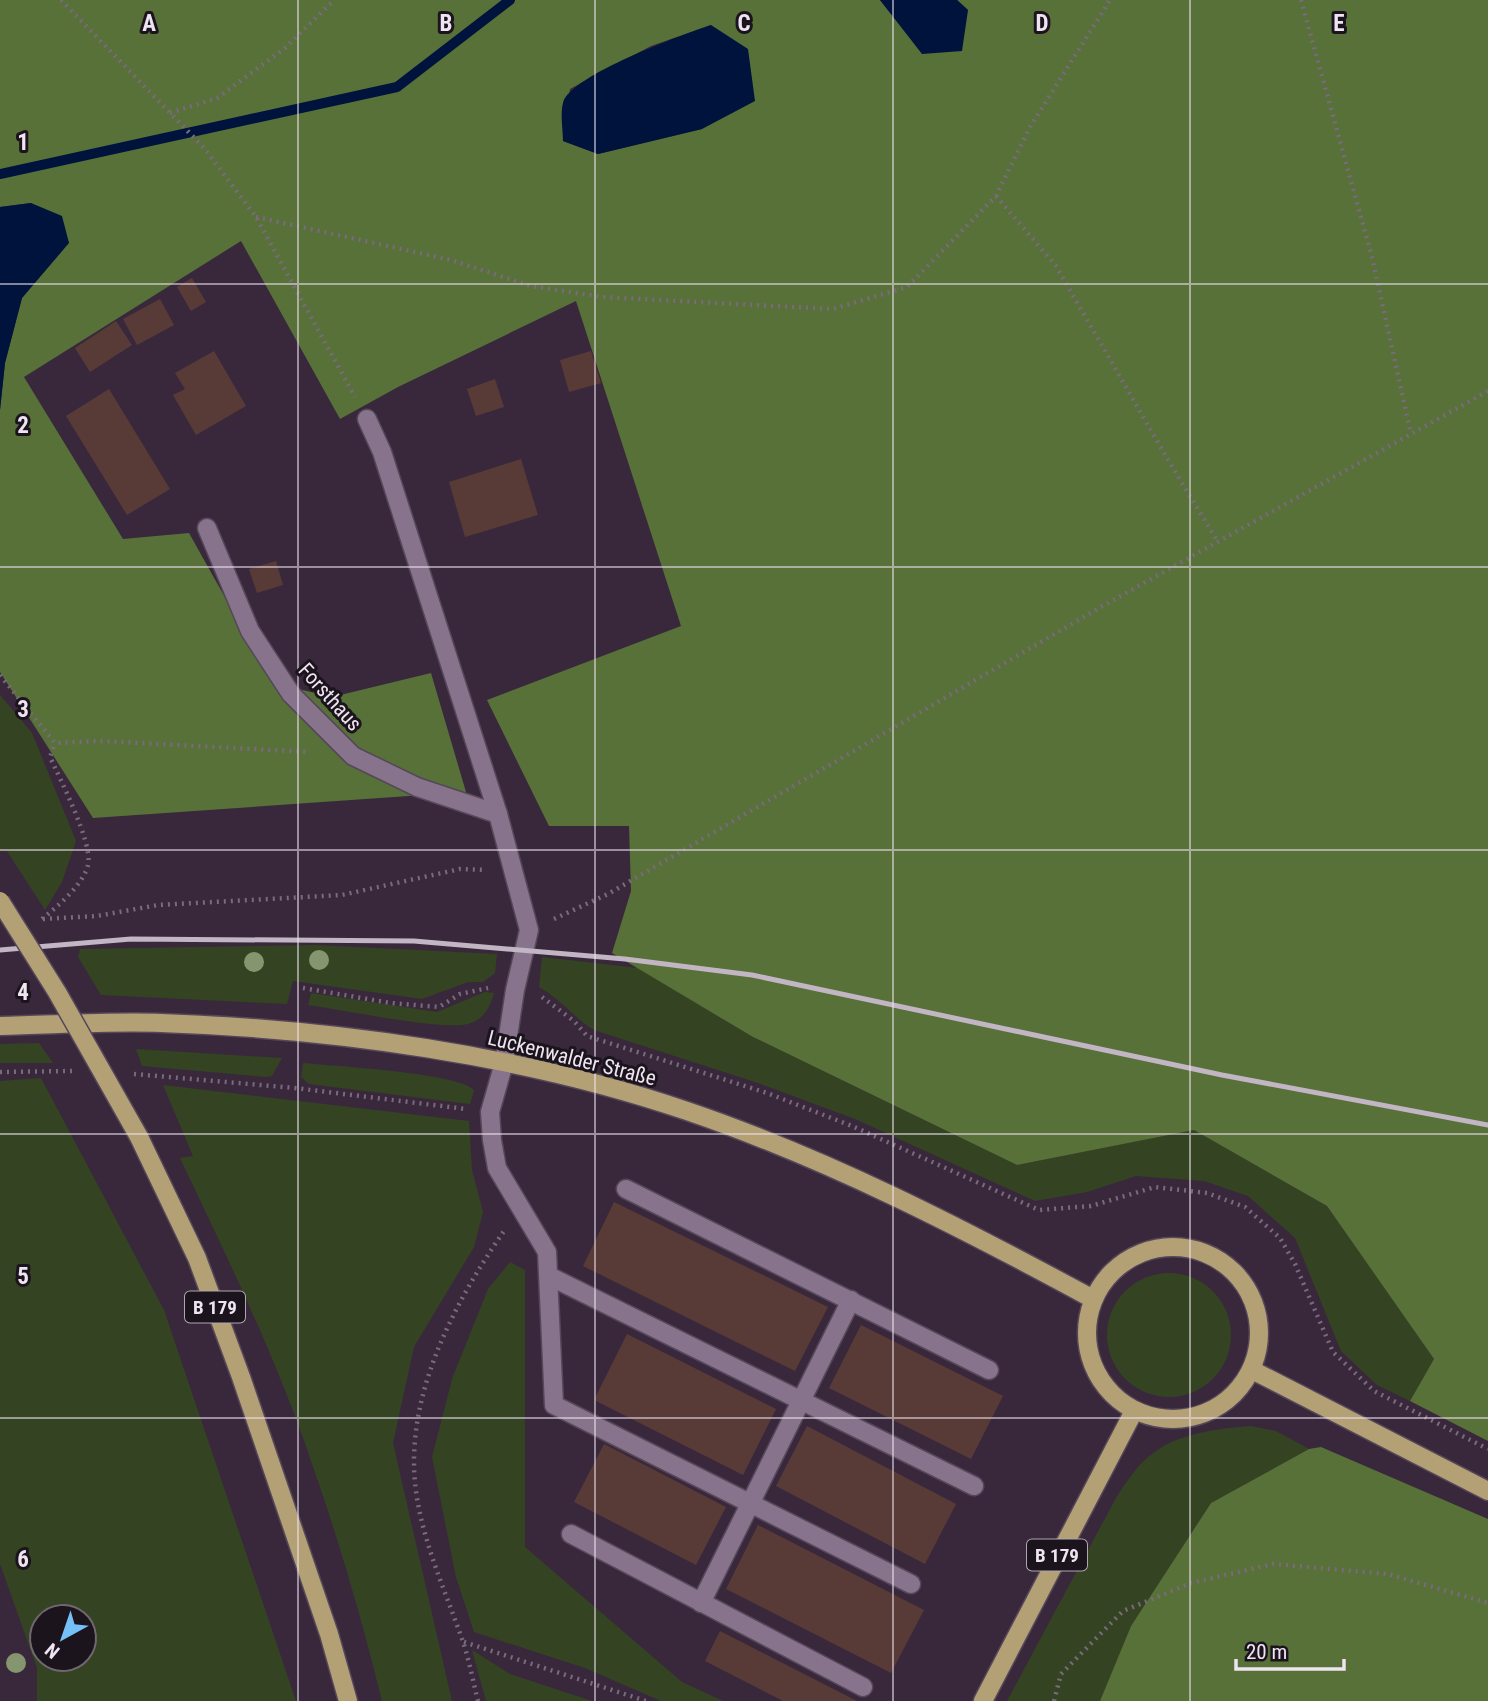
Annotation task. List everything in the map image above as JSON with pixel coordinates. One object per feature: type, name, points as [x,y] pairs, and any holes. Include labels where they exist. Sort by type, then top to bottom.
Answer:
[{"type":"main road","name":"B 179","points":[[0,901],[57,992],[139,1137],[197,1258],[308,1570],[348,1701]]},
{"type":"main road","name":"Luckenwalder Straße","points":[[0,1026],[160,1023],[297,1032],[413,1046],[504,1063],[684,1110],[784,1147],[883,1191],[1093,1299]]},
{"type":"main road","points":[[1182,1247],[1208,1254],[1231,1269],[1248,1291],[1258,1316],[1259,1344],[1252,1370],[1236,1393],[1214,1410],[1196,1416],[1160,1419],[1134,1411],[1112,1396],[1097,1375],[1088,1350],[1087,1337],[1093,1299],[1108,1276],[1128,1258],[1146,1251],[1182,1247]]},
{"type":"main road","points":[[1252,1370],[1488,1491]]},
{"type":"main road","name":"B 179","points":[[983,1701],[1134,1411]]},
{"type":"lane","points":[[367,419],[388,470],[498,814],[529,930],[515,990],[504,1063],[490,1112],[497,1168],[547,1252],[554,1405],[911,1584]]},
{"type":"lane","name":"Forsthaus","points":[[206,528],[250,631],[291,694],[353,756],[417,787],[498,814]]},
{"type":"lane","points":[[626,1189],[989,1370]]},
{"type":"lane","points":[[549,1276],[974,1486]]},
{"type":"lane","points":[[701,1603],[851,1300]]},
{"type":"lane","points":[[571,1534],[863,1687]]},
{"type":"path","points":[[62,0],[204,148],[256,217],[367,419]]},
{"type":"path","points":[[170,113],[217,98],[284,48],[334,0]]},
{"type":"path","points":[[256,217],[451,260],[531,286],[590,295],[833,309],[906,287],[996,196],[1030,127],[1110,0]]},
{"type":"path","points":[[1301,0],[1372,257],[1411,434]]},
{"type":"path","points":[[996,196],[1056,266],[1218,542]]},
{"type":"path","points":[[529,930],[608,894],[1218,542],[1488,391]]},
{"type":"path","points":[[0,675],[55,743],[262,748],[353,756]]},
{"type":"path","points":[[55,743],[50,757],[85,838],[88,865],[66,900],[41,919],[97,916],[158,905],[342,895],[460,869],[493,871],[519,891]]},
{"type":"path","points":[[303,988],[391,1003],[439,1007],[460,994],[484,988],[515,990],[541,996],[574,1021],[587,1036],[791,1102],[852,1126],[1039,1210],[1091,1206],[1155,1187],[1207,1193],[1245,1208],[1280,1238],[1296,1264],[1333,1352],[1374,1391],[1488,1449]]},
{"type":"path","points":[[0,1072],[86,1072]]},
{"type":"path","points":[[124,1073],[295,1087],[490,1112]]},
{"type":"path","points":[[478,1701],[463,1642],[435,1568],[417,1497],[415,1439],[428,1376],[452,1315],[520,1207]]},
{"type":"path","points":[[1054,1701],[1061,1674],[1123,1611],[1191,1583],[1273,1564],[1388,1574],[1488,1603]]},
{"type":"path","points":[[463,1642],[646,1701]]},
{"type":"green space","points":[[0,0],[880,0],[923,54],[968,10],[957,0],[1488,0],[1488,1441],[1410,1401],[1434,1359],[1327,1206],[1194,1130],[1017,1165],[753,1037],[612,953],[631,891],[629,826],[549,826],[487,700],[681,626],[576,301],[398,387],[340,419],[241,241],[24,377],[123,539],[189,533],[273,683],[332,697],[431,673],[466,792],[93,818],[0,672],[0,410],[5,363],[22,298],[69,242],[31,203],[0,207]],"holes":[[[711,25],[702,129],[598,154],[563,141],[570,89],[651,46]]]},
{"type":"green space","points":[[0,695],[32,733],[76,841],[62,882],[45,910],[7,851],[0,851]]},
{"type":"green space","points":[[316,945],[497,954],[495,973],[483,982],[468,982],[422,999],[293,981],[287,1004],[101,995],[78,957],[80,949]]},
{"type":"green space","points":[[542,957],[638,968],[753,1037],[1017,1165],[1194,1130],[1327,1206],[1434,1359],[1410,1401],[1377,1385],[1341,1351],[1295,1238],[1248,1196],[1204,1181],[1136,1176],[1087,1192],[1035,1201],[855,1119],[755,1082],[594,1030],[539,987]]},
{"type":"green space","points":[[485,992],[494,993],[482,1016],[468,1024],[455,1025],[437,1025],[308,1005],[311,993],[437,1012]]},
{"type":"green space","points":[[39,1043],[53,1063],[0,1063],[0,1044]]},
{"type":"green space","points":[[136,1049],[282,1058],[272,1076],[266,1077],[142,1066]]},
{"type":"green space","points":[[303,1063],[421,1075],[464,1084],[474,1090],[470,1104],[309,1084],[301,1077]]},
{"type":"green space","points":[[41,1078],[164,1310],[296,1701],[37,1701],[37,1673],[98,1673],[98,1603],[28,1603],[28,1643],[0,1564],[0,1081]]},
{"type":"green space","points":[[163,1085],[469,1121],[472,1170],[483,1212],[474,1247],[414,1347],[393,1443],[452,1701],[382,1701],[340,1550],[297,1422],[250,1308],[180,1158],[193,1156]]},
{"type":"green space","points":[[510,1262],[525,1270],[525,1547],[682,1682],[723,1701],[661,1701],[585,1668],[474,1632],[456,1577],[432,1457],[452,1379],[488,1289]]},
{"type":"green space","points":[[1169,1273],[1193,1278],[1213,1291],[1226,1311],[1231,1335],[1226,1359],[1213,1379],[1193,1392],[1169,1397],[1145,1392],[1125,1379],[1112,1359],[1107,1335],[1112,1311],[1125,1291],[1145,1278]]},
{"type":"green space","points":[[1251,1426],[1276,1431],[1309,1449],[1211,1503],[1131,1626],[1100,1701],[1007,1701],[1117,1496],[1139,1466],[1150,1455],[1177,1440],[1215,1430]]},
{"type":"green space","points":[[1321,1447],[1488,1519],[1488,1701],[1100,1701],[1131,1626],[1211,1503],[1309,1449]]},
{"type":"green space","points":[[472,1650],[510,1674],[592,1701],[486,1701]]},
{"type":"water","points":[[880,0],[957,0],[968,10],[962,51],[922,54]]},
{"type":"water","points":[[711,25],[748,49],[755,101],[702,129],[598,154],[563,141],[563,103],[570,92],[585,80],[629,57]]},
{"type":"water","points":[[31,203],[62,216],[69,243],[22,298],[5,363],[0,410],[0,207]]},
{"type":"building","points":[[192,278],[206,302],[191,311],[177,287]]},
{"type":"building","points":[[160,299],[174,325],[137,345],[123,319]]},
{"type":"building","points":[[116,321],[132,345],[90,372],[75,348]]},
{"type":"building","points":[[214,351],[246,406],[196,435],[173,395],[185,389],[175,373]]},
{"type":"building","points":[[591,351],[601,383],[569,392],[560,360]]},
{"type":"building","points":[[495,379],[504,407],[476,416],[467,389]]},
{"type":"building","points":[[109,389],[170,489],[127,515],[66,416]]},
{"type":"building","points":[[521,459],[538,515],[465,537],[449,482]]},
{"type":"building","points":[[276,561],[283,585],[257,593],[249,569]]},
{"type":"building","points":[[614,1202],[828,1307],[795,1371],[583,1266]]},
{"type":"building","points":[[861,1325],[1003,1396],[971,1459],[829,1388]]},
{"type":"building","points":[[627,1334],[776,1409],[743,1475],[594,1400]]},
{"type":"building","points":[[807,1426],[956,1504],[925,1564],[776,1486]]},
{"type":"building","points":[[604,1444],[726,1507],[696,1565],[574,1502]]},
{"type":"building","points":[[758,1525],[924,1610],[891,1673],[726,1589]]},
{"type":"building","points":[[720,1631],[857,1701],[783,1701],[705,1661]]},
{"type":"waterway","points":[[0,174],[397,87],[510,0]]},
{"type":"railway","points":[[0,950],[131,939],[414,941],[625,959],[752,975],[1222,1075],[1488,1125]]}]
